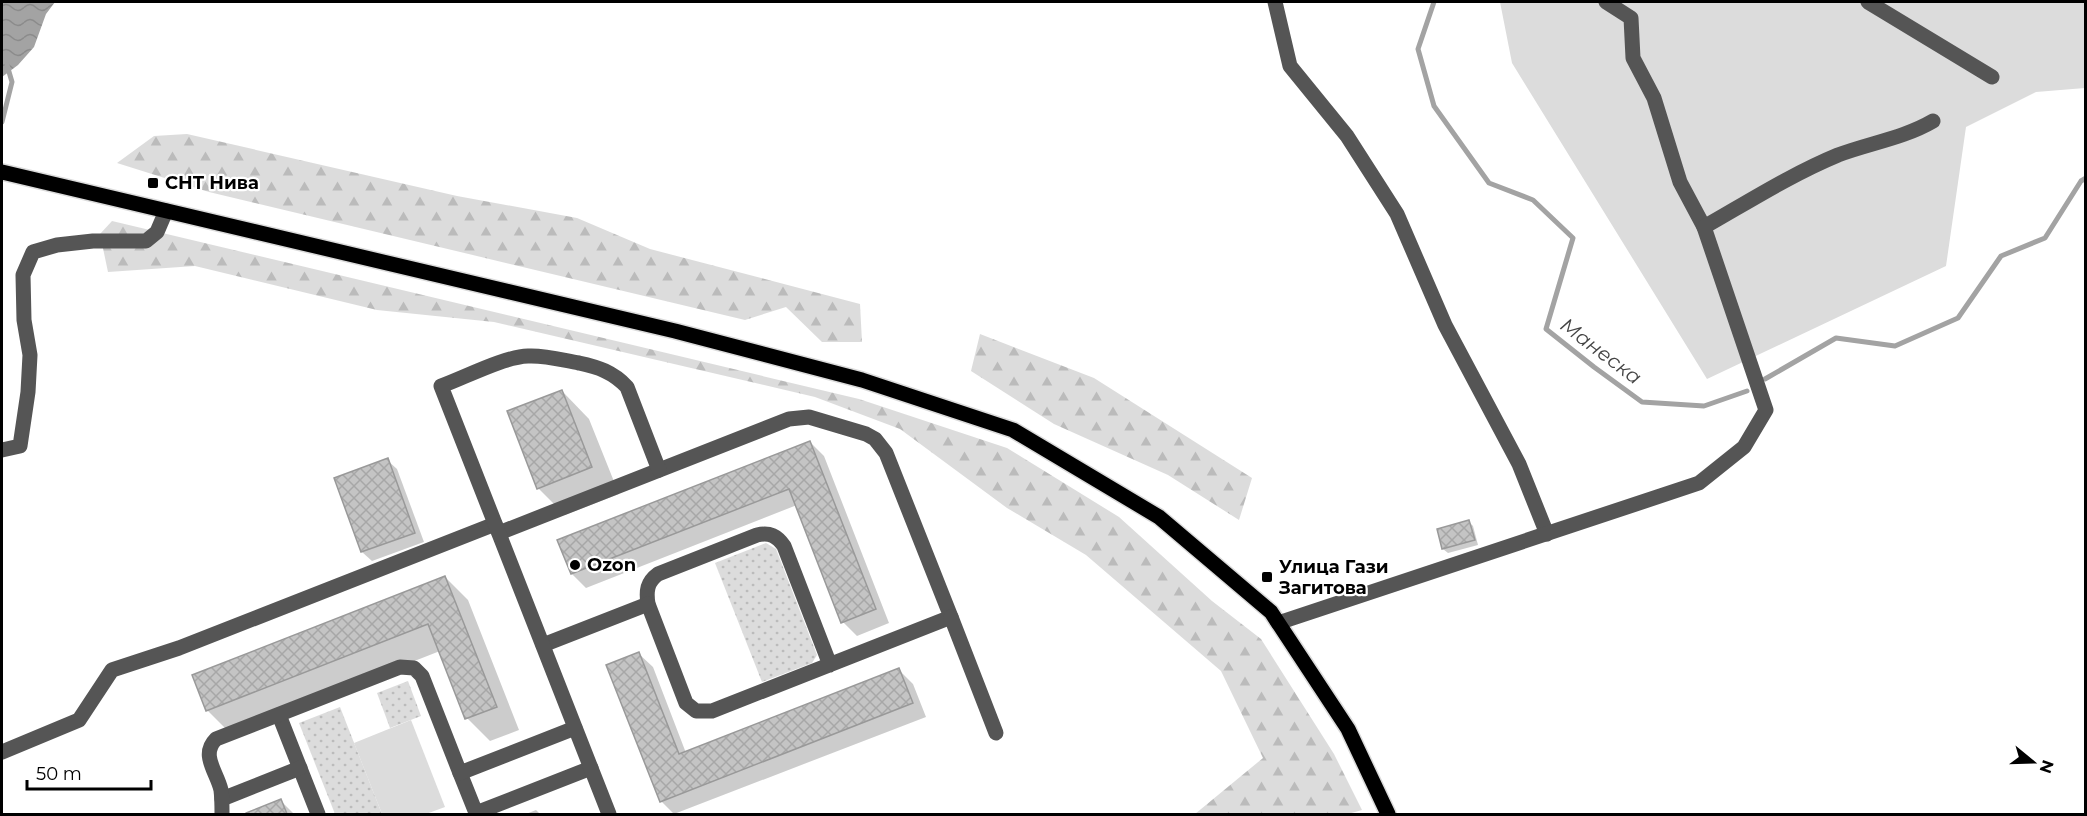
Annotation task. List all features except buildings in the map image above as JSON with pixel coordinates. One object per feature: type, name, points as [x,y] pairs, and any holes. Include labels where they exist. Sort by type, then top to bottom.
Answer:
[{"type":"main road","points":[[2,172],[675,331],[862,380],[1013,430],[1159,517],[1271,612],[1348,729],[1388,814]]},
{"type":"street","points":[[1275,2],[1290,66],[1347,136],[1397,214],[1445,326],[1519,464],[1547,534]]},
{"type":"street","points":[[1278,623],[1700,483],[1744,447],[1766,410],[1704,227],[1680,182],[1654,98],[1632,57],[1631,18],[1606,2]]},
{"type":"street","points":[[1868,2],[1992,77]]},
{"type":"street","points":[[1704,227],[1764,192],[1838,155],[1916,131],[1933,121]]},
{"type":"street","points":[[2,450],[20,446],[28,392],[30,355],[24,320],[23,275],[33,252],[93,241],[146,241],[157,232],[166,211]]},
{"type":"street","points":[[609,814],[441,386],[518,357],[539,356],[593,366],[612,373],[627,387],[659,470]]},
{"type":"street","points":[[2,752],[79,720],[112,670],[179,648],[497,528],[659,470],[789,419],[800,417],[818,419],[866,434],[881,445],[886,453],[996,733]]},
{"type":"street","points":[[830,665],[784,546],[774,535],[757,535],[658,574],[649,584],[646,592],[648,604],[686,703],[696,711],[705,712],[712,711],[830,665],[951,617]]},
{"type":"street","points":[[543,645],[648,604]]},
{"type":"street","points":[[300,768],[222,807],[220,788],[208,757],[210,747],[216,740],[407,666],[414,668],[422,676],[474,814],[591,768]]},
{"type":"street","points":[[279,715],[318,814]]},
{"type":"street","points":[[460,773],[575,728]]},
{"type":"green space","points":[[1500,2],[2085,2],[2085,88],[2036,92],[1966,127],[1946,266],[1707,379],[1512,63]]},
{"type":"green space","points":[[187,134],[457,196],[577,218],[650,249],[860,304],[862,342],[822,342],[786,307],[745,320],[209,192],[117,163],[154,136]]},
{"type":"green space","points":[[112,221],[859,399],[1007,448],[1119,517],[1212,601],[1261,639],[1334,754],[1362,810],[1348,814],[1195,814],[1263,758],[1221,671],[1086,555],[1007,508],[900,429],[815,397],[494,322],[377,310],[195,266],[108,272],[100,234]]},
{"type":"green space","points":[[980,334],[1094,378],[1252,478],[1239,520],[1168,475],[1054,424],[971,371]]},
{"type":"green space","points":[[766,543],[776,549],[817,655],[812,663],[762,682],[715,563]]},
{"type":"green space","points":[[408,681],[421,716],[390,728],[377,693]]},
{"type":"green space","points":[[340,707],[382,814],[335,814],[299,723]]},
{"type":"green space","points":[[411,720],[445,807],[426,814],[382,814],[354,743]]},
{"type":"water","points":[[2,2],[55,2],[46,14],[34,47],[18,65],[2,77]]},
{"type":"waterway","name":"Манеска","points":[[1434,2],[1418,49],[1434,106],[1489,183],[1533,200],[1573,238],[1546,329],[1642,402],[1704,406],[1747,391]]},
{"type":"waterway","name":"Манеска","points":[[2,122],[12,82],[7,65]]},
{"type":"waterway","name":"Манеска","points":[[1765,379],[1836,338],[1895,346],[1958,318],[2001,256],[2045,238],[2081,181],[2086,178]]},
{"type":"place","name":"СНТ Нива","points":[[153,183]]},
{"type":"place","name":"Ozon","points":[[575,565]]},
{"type":"place","name":"Улица Гази Загитова","points":[[1267,577]]}]
